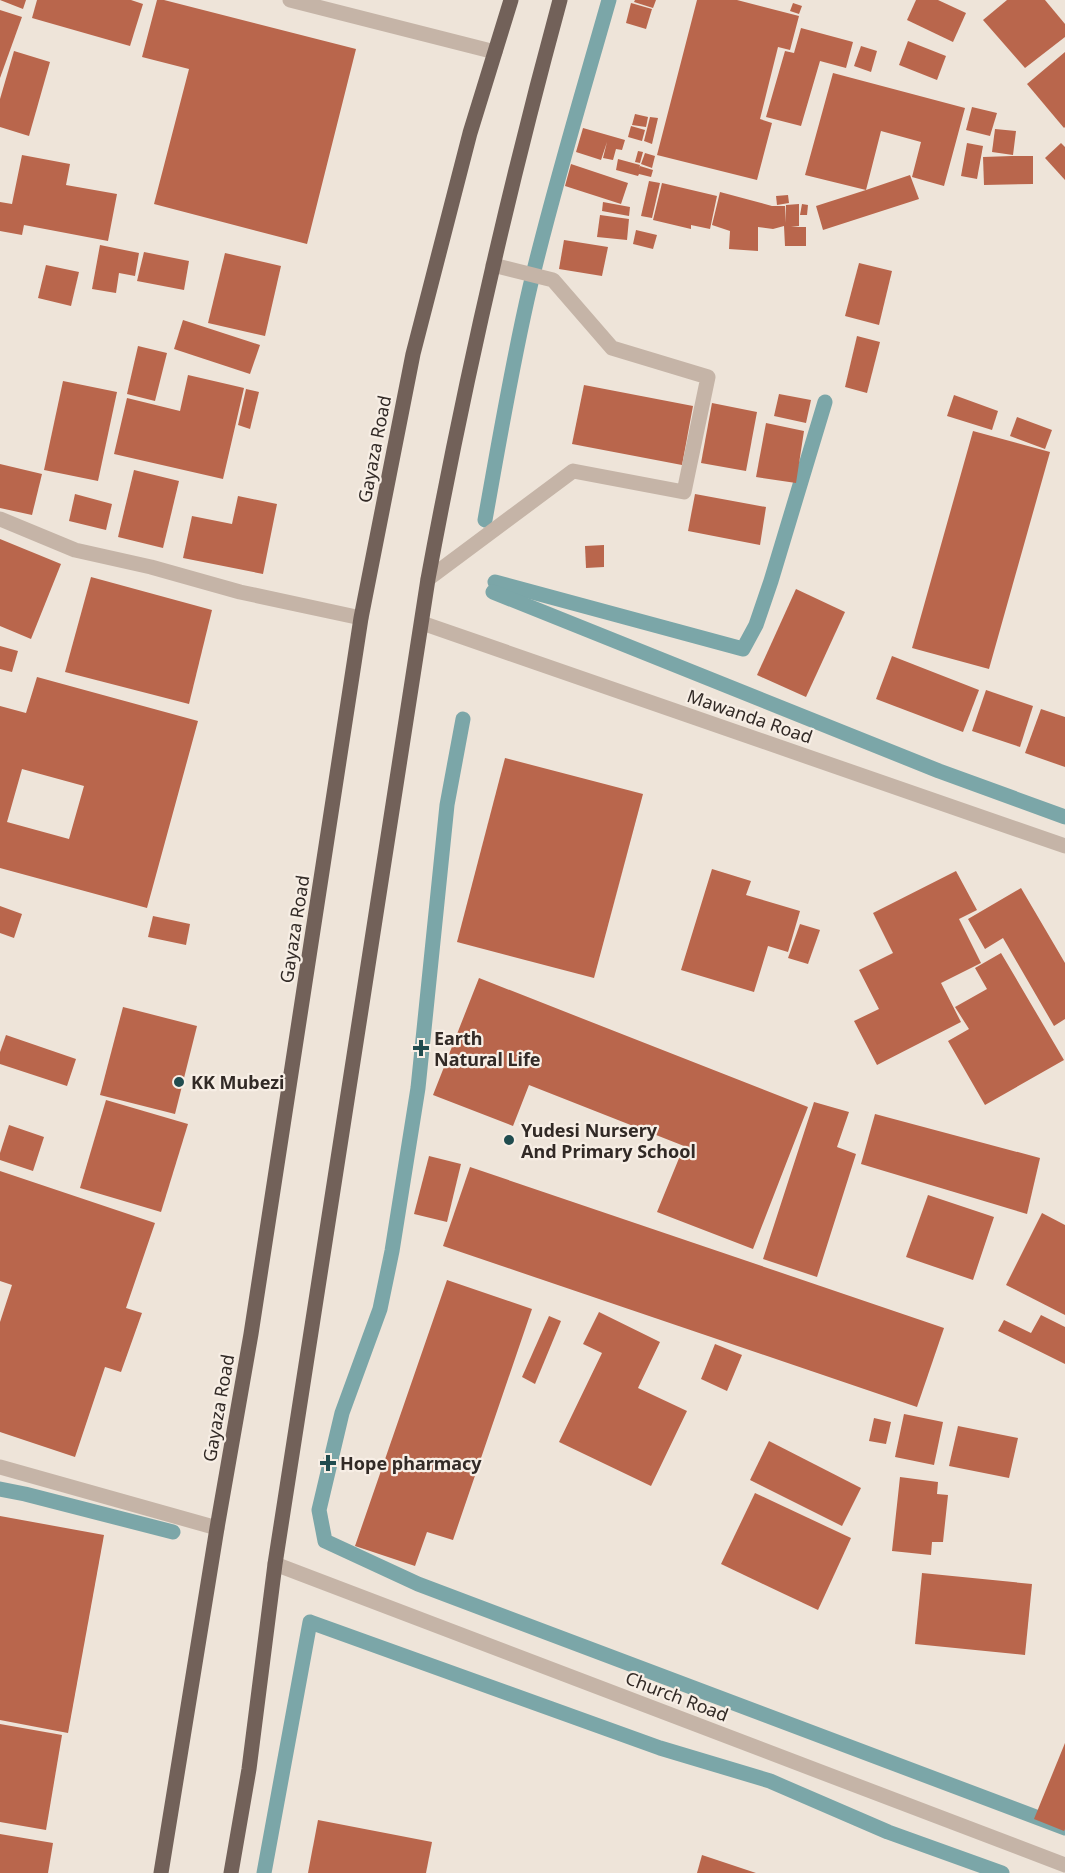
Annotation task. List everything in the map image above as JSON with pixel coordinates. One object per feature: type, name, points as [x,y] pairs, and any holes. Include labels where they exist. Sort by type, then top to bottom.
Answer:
[{"type":"main road","name":"Gayaza Road","points":[[161,1873],[251,1334],[361,618],[413,354],[470,133],[510,0]]},
{"type":"main road","points":[[231,1873],[249,1769],[275,1564],[429,579],[449,470],[493,265],[560,0]]},
{"type":"street","points":[[290,0],[495,52]]},
{"type":"street","points":[[429,579],[573,471],[684,492],[708,377],[612,348],[553,280],[493,265]]},
{"type":"street","points":[[0,519],[75,550],[151,567],[240,592],[361,618]]},
{"type":"street","name":"Mawanda Road","points":[[422,623],[1065,846]]},
{"type":"street","points":[[0,1467],[217,1528]]},
{"type":"street","name":"Church Road","points":[[275,1564],[1065,1865]]},
{"type":"building","points":[[0,0],[26,0],[23,9]]},
{"type":"building","points":[[37,0],[131,0],[143,4],[130,46],[32,18]]},
{"type":"building","points":[[157,0],[356,49],[307,244],[154,204],[189,69],[142,57]]},
{"type":"building","points":[[635,0],[656,0],[653,8],[634,2]]},
{"type":"building","points":[[697,0],[737,0],[799,16],[790,50],[778,47],[760,119],[772,123],[757,180],[657,155]]},
{"type":"building","points":[[916,0],[938,0],[966,13],[953,42],[907,20]]},
{"type":"building","points":[[1007,0],[1045,0],[1065,24],[1065,37],[1025,68],[983,20]]},
{"type":"building","points":[[631,3],[652,9],[646,29],[626,23]]},
{"type":"building","points":[[793,3],[802,6],[799,14],[790,11]]},
{"type":"building","points":[[0,10],[22,17],[0,78]]},
{"type":"building","points":[[801,28],[853,42],[846,68],[820,61],[801,126],[766,117],[785,51],[794,53]]},
{"type":"building","points":[[908,41],[946,56],[937,80],[899,65]]},
{"type":"building","points":[[861,46],[877,51],[871,72],[854,66]]},
{"type":"building","points":[[14,51],[50,62],[29,136],[0,127],[0,99]]},
{"type":"building","points":[[1065,52],[1065,127],[1064,128],[1027,84]]},
{"type":"building","points":[[833,73],[965,108],[944,186],[912,177],[921,142],[881,131],[866,190],[805,175]]},
{"type":"building","points":[[972,107],[997,113],[990,136],[966,130]]},
{"type":"building","points":[[635,114],[648,117],[646,127],[632,125]]},
{"type":"building","points":[[650,117],[658,118],[652,144],[644,141]]},
{"type":"building","points":[[631,126],[645,130],[642,141],[628,137]]},
{"type":"building","points":[[583,128],[625,140],[622,150],[616,149],[613,160],[603,158],[607,142],[601,160],[576,152]]},
{"type":"building","points":[[995,129],[1016,131],[1013,155],[992,152]]},
{"type":"building","points":[[967,143],[983,146],[977,179],[961,176]]},
{"type":"building","points":[[1061,143],[1065,147],[1065,180],[1045,158]]},
{"type":"building","points":[[638,151],[643,152],[640,163],[635,162]]},
{"type":"building","points":[[645,153],[655,156],[652,168],[641,164]]},
{"type":"building","points":[[22,155],[70,164],[66,185],[117,194],[108,241],[24,225],[22,235],[0,231],[0,202],[12,204]]},
{"type":"building","points":[[1033,156],[1033,184],[984,185],[983,157]]},
{"type":"building","points":[[618,159],[640,165],[639,169],[640,166],[653,170],[651,177],[616,170]]},
{"type":"building","points":[[571,164],[628,183],[621,204],[565,186]]},
{"type":"building","points":[[910,175],[919,199],[823,230],[816,206]]},
{"type":"building","points":[[649,181],[660,183],[652,218],[641,216]]},
{"type":"building","points":[[662,183],[717,196],[710,229],[691,225],[691,229],[653,220]]},
{"type":"building","points":[[720,192],[772,206],[785,206],[785,223],[786,205],[799,204],[799,226],[791,227],[806,227],[806,246],[785,246],[784,226],[773,229],[758,227],[758,251],[729,249],[730,231],[712,225]]},
{"type":"building","points":[[788,195],[789,203],[777,205],[776,196]]},
{"type":"building","points":[[603,202],[630,207],[629,216],[602,211]]},
{"type":"building","points":[[802,204],[808,205],[807,215],[800,215]]},
{"type":"building","points":[[600,215],[629,219],[627,240],[597,237]]},
{"type":"building","points":[[636,230],[657,235],[653,249],[633,244]]},
{"type":"building","points":[[564,240],[608,247],[602,276],[559,269]]},
{"type":"building","points":[[100,245],[139,253],[135,276],[119,273],[116,293],[92,289]]},
{"type":"building","points":[[144,252],[189,261],[184,290],[137,281]]},
{"type":"building","points":[[225,253],[281,266],[265,336],[208,323]]},
{"type":"building","points":[[859,263],[892,271],[879,325],[845,316]]},
{"type":"building","points":[[46,265],[79,272],[71,306],[38,298]]},
{"type":"building","points":[[183,320],[260,345],[250,374],[174,349]]},
{"type":"building","points":[[857,336],[880,342],[867,393],[845,387]]},
{"type":"building","points":[[138,346],[167,353],[155,401],[127,394]]},
{"type":"building","points":[[188,375],[244,388],[223,479],[114,454],[127,398],[180,411]]},
{"type":"building","points":[[63,381],[117,392],[98,481],[44,470]]},
{"type":"building","points":[[584,385],[693,406],[682,465],[572,444]]},
{"type":"building","points":[[246,389],[259,392],[250,429],[238,425]]},
{"type":"building","points":[[779,394],[811,400],[806,423],[774,416]]},
{"type":"building","points":[[954,395],[998,411],[992,430],[947,416]]},
{"type":"building","points":[[712,403],[757,412],[746,471],[701,463]]},
{"type":"building","points":[[1017,417],[1052,430],[1045,449],[1010,436]]},
{"type":"building","points":[[766,423],[804,431],[796,483],[756,477]]},
{"type":"building","points":[[973,431],[1050,452],[989,669],[912,648]]},
{"type":"building","points":[[0,464],[42,474],[32,515],[0,508]]},
{"type":"building","points":[[134,470],[179,481],[163,548],[118,537]]},
{"type":"building","points":[[75,494],[112,504],[106,530],[69,521]]},
{"type":"building","points":[[695,494],[766,507],[760,545],[688,531]]},
{"type":"building","points":[[238,496],[277,504],[263,574],[183,558],[192,516],[232,524]]},
{"type":"building","points":[[0,539],[61,564],[31,639],[0,626]]},
{"type":"building","points":[[604,545],[604,567],[586,568],[585,546]]},
{"type":"building","points":[[91,577],[212,610],[189,704],[65,672]]},
{"type":"building","points":[[796,589],[845,612],[806,697],[757,675]]},
{"type":"building","points":[[0,646],[18,651],[12,672],[0,669]]},
{"type":"building","points":[[892,656],[979,690],[963,732],[876,699]]},
{"type":"building","points":[[37,677],[198,721],[147,908],[0,868],[0,706],[26,713]],"holes":[[[22,769],[84,786],[69,839],[7,822]]]},
{"type":"building","points":[[986,690],[1033,706],[1020,747],[972,731]]},
{"type":"building","points":[[1041,709],[1065,717],[1065,767],[1025,753]]},
{"type":"building","points":[[505,758],[643,794],[594,978],[457,942]]},
{"type":"building","points":[[712,869],[751,881],[746,895],[800,911],[788,952],[768,946],[754,992],[681,970]]},
{"type":"building","points":[[956,871],[977,910],[959,919],[981,963],[941,983],[961,1022],[877,1065],[854,1021],[879,1009],[859,970],[893,953],[873,913]]},
{"type":"building","points":[[1021,888],[1065,963],[1065,1019],[1054,1026],[1003,938],[985,949],[968,919]]},
{"type":"building","points":[[0,906],[22,914],[14,938],[0,933]]},
{"type":"building","points":[[153,916],[190,924],[186,945],[148,937]]},
{"type":"building","points":[[800,924],[820,930],[808,964],[788,958]]},
{"type":"building","points":[[1001,953],[1064,1060],[985,1105],[948,1041],[969,1029],[955,1007],[987,989],[975,968]]},
{"type":"building","points":[[479,978],[808,1107],[753,1249],[657,1212],[684,1146],[529,1085],[513,1126],[433,1095]]},
{"type":"building","points":[[123,1007],[197,1026],[175,1114],[100,1095]]},
{"type":"building","points":[[6,1035],[76,1059],[67,1086],[0,1064],[0,1052]]},
{"type":"building","points":[[106,1100],[188,1124],[161,1212],[80,1188]]},
{"type":"building","points":[[814,1102],[849,1112],[837,1147],[856,1154],[817,1277],[763,1259]]},
{"type":"building","points":[[875,1114],[1040,1158],[1027,1214],[861,1164]]},
{"type":"building","points":[[9,1125],[44,1137],[33,1171],[0,1160]]},
{"type":"building","points":[[429,1156],[461,1164],[447,1222],[414,1214]]},
{"type":"building","points":[[470,1167],[944,1328],[917,1407],[443,1246]]},
{"type":"building","points":[[0,1171],[155,1223],[126,1308],[142,1313],[121,1372],[105,1367],[75,1457],[0,1432],[0,1322],[12,1285],[0,1281]]},
{"type":"building","points":[[928,1195],[994,1217],[973,1280],[906,1257]]},
{"type":"building","points":[[1042,1213],[1065,1225],[1065,1315],[1006,1285]]},
{"type":"building","points":[[447,1280],[532,1309],[453,1540],[427,1532],[415,1566],[355,1546]]},
{"type":"building","points":[[599,1312],[660,1342],[638,1388],[687,1411],[651,1486],[559,1442],[602,1353],[583,1344]]},
{"type":"building","points":[[1041,1315],[1065,1327],[1065,1364],[998,1331],[1004,1320],[1031,1333]]},
{"type":"building","points":[[549,1316],[561,1321],[535,1384],[522,1377]]},
{"type":"building","points":[[715,1344],[742,1355],[727,1391],[701,1379]]},
{"type":"building","points":[[904,1414],[943,1422],[934,1465],[895,1457]]},
{"type":"building","points":[[874,1418],[891,1422],[886,1444],[869,1441]]},
{"type":"building","points":[[958,1426],[1018,1438],[1009,1478],[949,1466]]},
{"type":"building","points":[[769,1441],[861,1488],[842,1526],[750,1480]]},
{"type":"building","points":[[900,1477],[938,1482],[937,1494],[948,1495],[943,1542],[932,1542],[931,1555],[892,1551]]},
{"type":"building","points":[[755,1493],[851,1538],[818,1610],[721,1564]]},
{"type":"building","points":[[0,1516],[104,1535],[68,1733],[0,1720]]},
{"type":"building","points":[[922,1573],[1032,1584],[1025,1655],[915,1644]]},
{"type":"building","points":[[0,1724],[62,1735],[46,1830],[0,1822]]},
{"type":"building","points":[[1065,1743],[1065,1829],[1064,1831],[1034,1819]]},
{"type":"building","points":[[318,1820],[432,1842],[426,1873],[308,1873]]},
{"type":"building","points":[[0,1834],[53,1843],[48,1873],[0,1873]]},
{"type":"building","points":[[702,1855],[756,1873],[697,1873]]},
{"type":"waterway","points":[[485,520],[530,287],[609,0]]},
{"type":"waterway","points":[[495,582],[743,649],[756,625],[771,581],[825,402]]},
{"type":"waterway","points":[[493,592],[939,771],[1065,817]]},
{"type":"waterway","points":[[463,719],[447,805],[418,1088],[392,1251],[380,1309],[342,1413],[319,1510],[325,1541],[418,1584],[1065,1828]]},
{"type":"waterway","points":[[0,1489],[173,1532]]},
{"type":"waterway","points":[[264,1873],[310,1622],[660,1748],[770,1781],[888,1832],[1002,1873]]},
{"type":"place","name":"Earth Natural Life","points":[[421,1048]]},
{"type":"place","name":"KK Mubezi","points":[[179,1082]]},
{"type":"place","name":"Yudesi Nursery And Primary School","points":[[509,1140]]},
{"type":"place","name":"Hope pharmacy","points":[[328,1463]]}]
